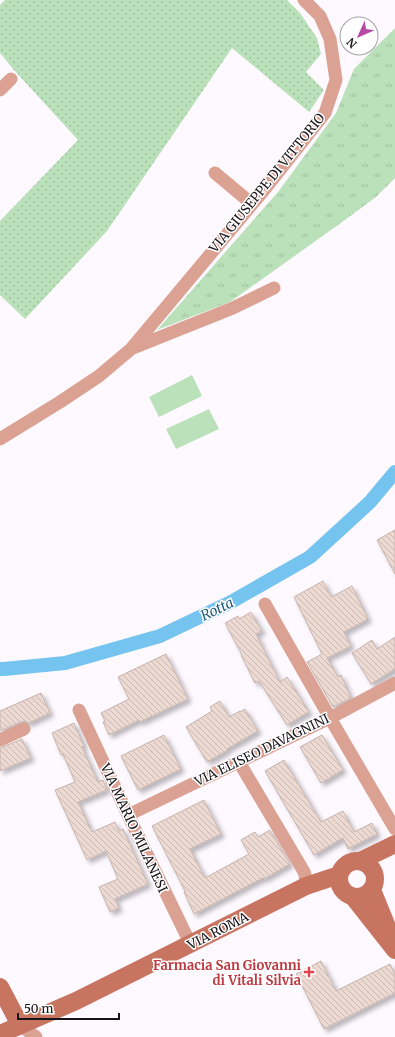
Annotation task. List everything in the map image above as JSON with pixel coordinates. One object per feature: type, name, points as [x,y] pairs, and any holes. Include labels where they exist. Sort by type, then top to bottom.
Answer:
[{"type":"street","name":"VIA GIUSEPPE DI VITTORIO","points":[[0,439],[99,376],[131,349],[252,204],[325,113],[336,80],[330,39],[320,16],[304,0]]},
{"type":"street","points":[[0,90],[11,79]]},
{"type":"street","points":[[215,173],[252,204]]},
{"type":"street","name":"VIA GIUSEPPE DI VITTORIO","points":[[131,349],[233,308],[274,288]]},
{"type":"street","points":[[265,604],[395,829]]},
{"type":"street","name":"VIA ELISEO DAVAGNINI","points":[[128,815],[330,718],[395,683]]},
{"type":"street","name":"VIA MARIO MILANESI","points":[[79,710],[191,945]]},
{"type":"street","points":[[0,740],[24,729]]},
{"type":"street","points":[[239,762],[305,874],[306,886],[360,898],[369,894],[395,850]]},
{"type":"street","points":[[360,861],[395,844]]},
{"type":"street","points":[[360,861],[366,863],[374,872],[374,884],[395,949],[352,897],[344,892],[340,887],[339,875],[341,870],[349,863],[360,861]]},
{"type":"street","name":"VIA ROMA","points":[[0,1034],[76,1001],[191,945],[306,886],[339,875]]},
{"type":"street","points":[[0,987],[20,1025],[36,1037]]},
{"type":"green space","points":[[5,0],[287,0],[300,13],[317,38],[321,54],[306,72],[324,90],[309,112],[232,48],[107,231],[25,319],[0,295],[0,221],[78,140],[0,53],[0,5]]},
{"type":"green space","points":[[395,28],[395,178],[376,197],[230,302],[157,330],[278,192],[336,113],[354,69],[367,56],[379,56],[379,44]]},
{"type":"green space","points":[[192,375],[202,396],[159,417],[149,397]]},
{"type":"green space","points":[[209,409],[219,429],[176,449],[166,429]]},
{"type":"building","points":[[395,530],[395,574],[377,540]]},
{"type":"building","points":[[323,581],[331,597],[352,586],[368,619],[344,632],[351,646],[327,658],[338,677],[341,675],[351,698],[333,707],[307,662],[322,654],[294,597]]},
{"type":"building","points":[[251,612],[262,631],[256,634],[280,682],[287,677],[309,712],[287,725],[259,681],[255,683],[225,623],[238,616],[239,619]]},
{"type":"building","points":[[395,637],[395,669],[371,684],[352,653],[372,640],[377,649]]},
{"type":"building","points":[[166,654],[188,699],[140,722],[139,720],[109,735],[101,713],[129,699],[118,677]]},
{"type":"building","points":[[41,693],[50,713],[29,723],[25,721],[21,722],[0,731],[0,711]]},
{"type":"building","points":[[220,701],[229,717],[245,709],[258,731],[207,762],[186,727],[212,711],[210,707]]},
{"type":"building","points":[[74,723],[84,746],[82,747],[98,782],[103,780],[107,790],[78,802],[92,832],[115,822],[119,831],[123,829],[148,884],[115,899],[119,908],[110,912],[99,887],[118,879],[106,851],[87,860],[55,790],[75,782],[63,754],[61,755],[52,733]]},
{"type":"building","points":[[164,735],[181,769],[138,790],[121,756]]},
{"type":"building","points":[[322,735],[343,770],[321,783],[300,747]]},
{"type":"building","points":[[22,739],[31,758],[0,771],[0,748]]},
{"type":"building","points":[[284,760],[321,822],[343,811],[354,832],[372,823],[377,834],[348,849],[343,838],[314,855],[265,771]]},
{"type":"building","points":[[204,800],[221,834],[190,849],[205,878],[249,854],[241,840],[255,832],[258,837],[270,830],[290,864],[264,879],[263,878],[194,914],[184,892],[185,891],[152,826]]},
{"type":"building","points":[[321,961],[336,991],[390,964],[395,975],[395,993],[324,1029],[296,974]]},
{"type":"waterway","name":"Rotta","points":[[0,669],[65,663],[160,636],[231,602],[310,557],[370,502],[395,472]]},
{"type":"place","name":"Farmacia San Giovanni di Vitali Silvia","points":[[309,972]]}]
